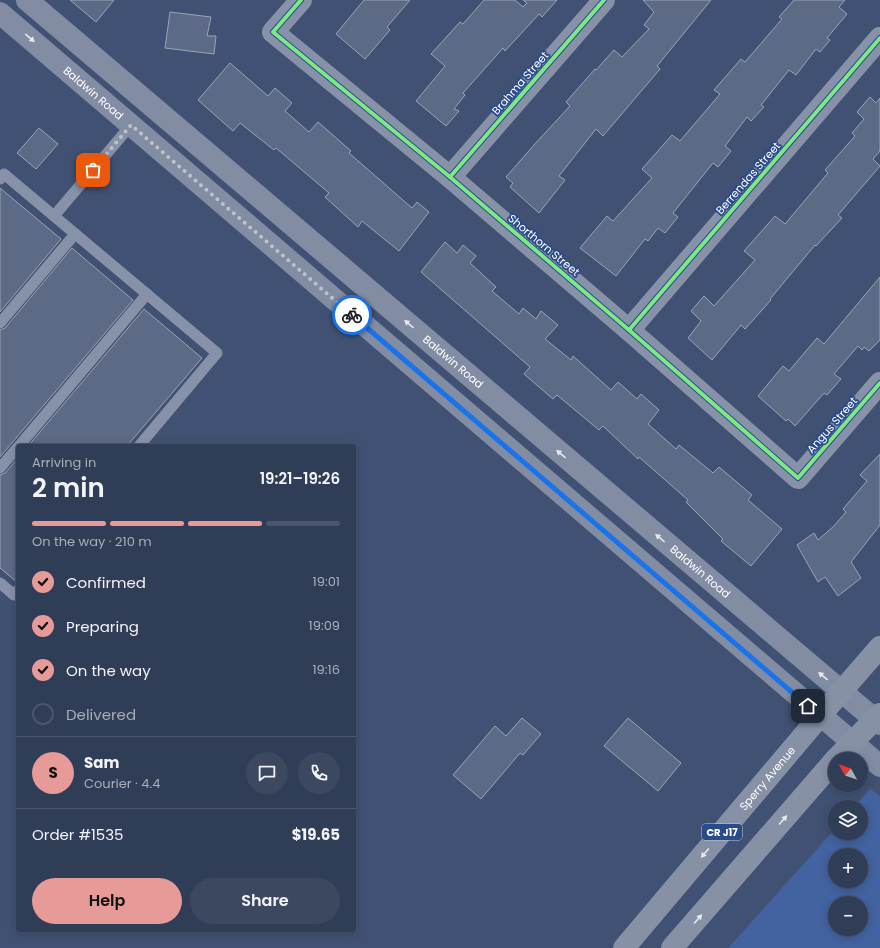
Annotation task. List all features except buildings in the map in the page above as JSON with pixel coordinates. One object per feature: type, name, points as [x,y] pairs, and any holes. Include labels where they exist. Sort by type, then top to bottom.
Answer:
[{"type":"main road","name":"Baldwin Road","points":[[27,0],[841,692],[878,719]]},
{"type":"main road","name":"Baldwin Road","points":[[0,13],[880,766]]},
{"type":"main road","points":[[131,125],[139,119],[145,120],[212,174],[242,186],[257,196]]},
{"type":"main road","name":"Sperry Avenue","points":[[624,948],[880,647]]},
{"type":"main road","points":[[844,752],[878,719]]},
{"type":"main road","points":[[672,948],[828,769]]},
{"type":"street","name":"Shorthorn Street","points":[[301,0],[274,32],[450,177],[630,330],[798,478]]},
{"type":"street","name":"Brahma Street","points":[[450,177],[604,0]]},
{"type":"street","name":"Berrendas Street","points":[[630,330],[880,38]]},
{"type":"street","name":"Angus Street","points":[[798,478],[880,383]]},
{"type":"lane","points":[[54,216],[131,125]]},
{"type":"lane","points":[[0,179],[4,174],[217,353],[141,444]]},
{"type":"lane","points":[[0,323],[75,234]]},
{"type":"lane","points":[[20,444],[147,294]]},
{"type":"lane","points":[[0,468],[16,448]]},
{"type":"lane","points":[[0,583],[14,595],[16,592]]},
{"type":"shaded area","points":[[870,789],[880,796],[880,948],[728,948],[828,837],[828,840],[868,840],[868,800],[860,800]]},
{"type":"cycle path","points":[[301,0],[273,32],[450,177],[629,330],[798,478],[880,383]]},
{"type":"cycle path","points":[[450,177],[604,0]]},
{"type":"cycle path","points":[[629,330],[880,38]]},
{"type":"way so far","points":[[93,170],[131,125],[352,315]]},
{"type":"route","points":[[352,315],[808,706]]}]
